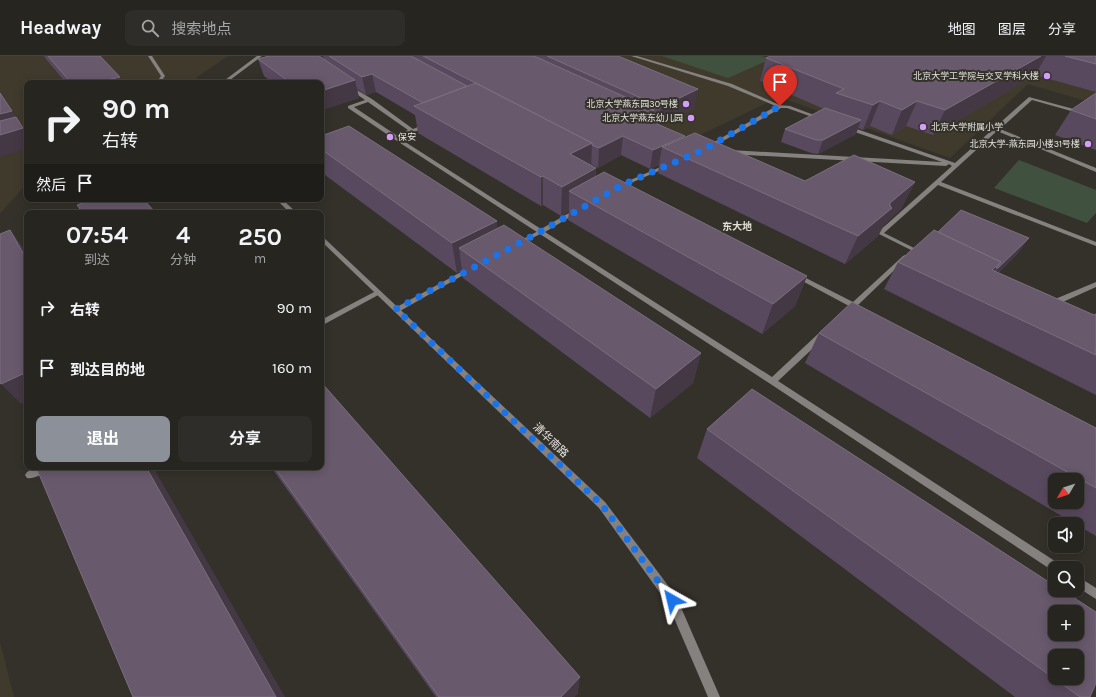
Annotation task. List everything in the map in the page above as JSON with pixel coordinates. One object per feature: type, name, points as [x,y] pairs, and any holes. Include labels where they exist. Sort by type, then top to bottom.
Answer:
[{"type":"street","points":[[150,56],[163,76],[160,80]]},
{"type":"street","points":[[227,80],[260,56]]},
{"type":"street","points":[[633,56],[730,85],[780,106],[788,107],[825,120]]},
{"type":"street","points":[[344,84],[370,100],[411,130]]},
{"type":"street","points":[[926,256],[880,233],[1031,98],[1096,117]]},
{"type":"street","points":[[370,100],[350,107],[1048,562]]},
{"type":"street","points":[[711,151],[703,150],[780,106]]},
{"type":"street","points":[[396,137],[434,122]]},
{"type":"street","points":[[840,125],[956,165]]},
{"type":"street","points":[[996,129],[1096,170]]},
{"type":"street","points":[[727,152],[956,165]]},
{"type":"street","points":[[620,186],[674,163]]},
{"type":"street","points":[[936,182],[1096,244]]},
{"type":"street","points":[[282,202],[291,210]]},
{"type":"street","points":[[512,247],[581,208]]},
{"type":"street","name":"清华南路","points":[[324,241],[602,505],[672,600],[714,697]]},
{"type":"street","points":[[842,316],[912,249]]},
{"type":"street","points":[[396,309],[478,265]]},
{"type":"street","points":[[790,272],[867,313]]},
{"type":"street","points":[[1042,308],[1096,284]]},
{"type":"street","points":[[324,320],[378,293]]},
{"type":"street","points":[[772,382],[830,327]]},
{"type":"street","points":[[30,474],[38,470]]},
{"type":"street","points":[[1084,586],[1096,594]]},
{"type":"shaded area","points":[[0,56],[228,56],[194,80],[24,80],[24,186],[0,214]]},
{"type":"shaded area","points":[[514,56],[1096,56],[1096,104],[1028,84],[950,158],[779,97],[692,139]]},
{"type":"shaded area","points":[[0,642],[14,697],[0,697]]},
{"type":"green space","points":[[662,56],[761,56],[771,59],[728,78]]},
{"type":"green space","points":[[1019,160],[1096,190],[1096,213],[1087,223],[994,188]]},
{"type":"building","points":[[48,56],[100,56],[120,77],[108,80],[68,80]]},
{"type":"building","points":[[269,56],[319,56],[355,80],[324,90],[324,80],[287,80],[258,59]]},
{"type":"building","points":[[329,56],[411,56],[467,86],[423,103],[372,74],[362,77]]},
{"type":"building","points":[[423,56],[534,56],[654,110],[641,117],[685,136],[653,150],[623,136],[599,148]]},
{"type":"building","points":[[547,56],[618,56],[698,89],[661,107]]},
{"type":"building","points":[[771,56],[1041,56],[945,110],[917,101],[902,110],[880,101],[873,105],[836,93],[844,89],[766,58]]},
{"type":"building","points":[[1065,56],[1096,56],[1096,64]]},
{"type":"building","points":[[476,83],[592,143],[570,154],[596,168],[562,187],[543,176],[541,177],[414,106]]},
{"type":"building","points":[[0,93],[12,111],[0,114]]},
{"type":"building","points":[[1096,93],[1096,119],[1071,110]]},
{"type":"building","points":[[825,108],[861,120],[823,140],[816,140],[785,129]]},
{"type":"building","points":[[16,117],[23,128],[0,135],[0,121]]},
{"type":"building","points":[[349,126],[497,221],[452,243],[324,151],[324,135]]},
{"type":"building","points":[[695,133],[805,181],[854,155],[915,182],[890,203],[892,208],[858,236],[662,147]]},
{"type":"building","points":[[604,172],[807,276],[773,304],[569,191]]},
{"type":"building","points":[[85,202],[146,202],[153,210],[81,210],[77,205]]},
{"type":"building","points":[[961,210],[1029,238],[998,268],[996,268],[1001,262],[938,232]]},
{"type":"building","points":[[504,225],[701,353],[656,389],[459,248]]},
{"type":"building","points":[[10,230],[24,255],[24,373],[1,384],[0,382],[0,234]]},
{"type":"building","points":[[934,230],[1001,262],[992,270],[1094,315],[1096,314],[1096,355],[898,262]]},
{"type":"building","points":[[852,302],[1096,428],[1096,488],[1084,481],[1084,473],[1069,473],[819,333]]},
{"type":"building","points":[[324,385],[580,677],[561,697],[439,697],[276,470],[324,470]]},
{"type":"building","points":[[752,389],[1048,581],[1048,597],[1073,597],[1096,612],[1096,683],[1090,697],[1080,697],[1063,685],[1084,685],[1084,649],[1048,649],[1048,674],[707,429]]},
{"type":"building","points":[[37,470],[148,470],[276,697],[133,697]]},
{"type":"place","name":"北京大学工学院与交叉学科大楼","points":[[1047,76]]},
{"type":"place","name":"北京大学燕东园30号楼","points":[[686,104]]},
{"type":"place","name":"北京大学燕东幼儿园","points":[[691,118]]},
{"type":"place","name":"北京大学附属小学","points":[[923,127]]},
{"type":"place","name":"保安","points":[[390,137]]},
{"type":"place","name":"北京大学-燕东园小楼31号楼","points":[[1088,144]]},
{"type":"district","name":"东大地","points":[[737,226]]},
{"type":"route","points":[[672,600],[602,505],[396,309],[540,232],[622,185],[703,150],[780,106]]}]
